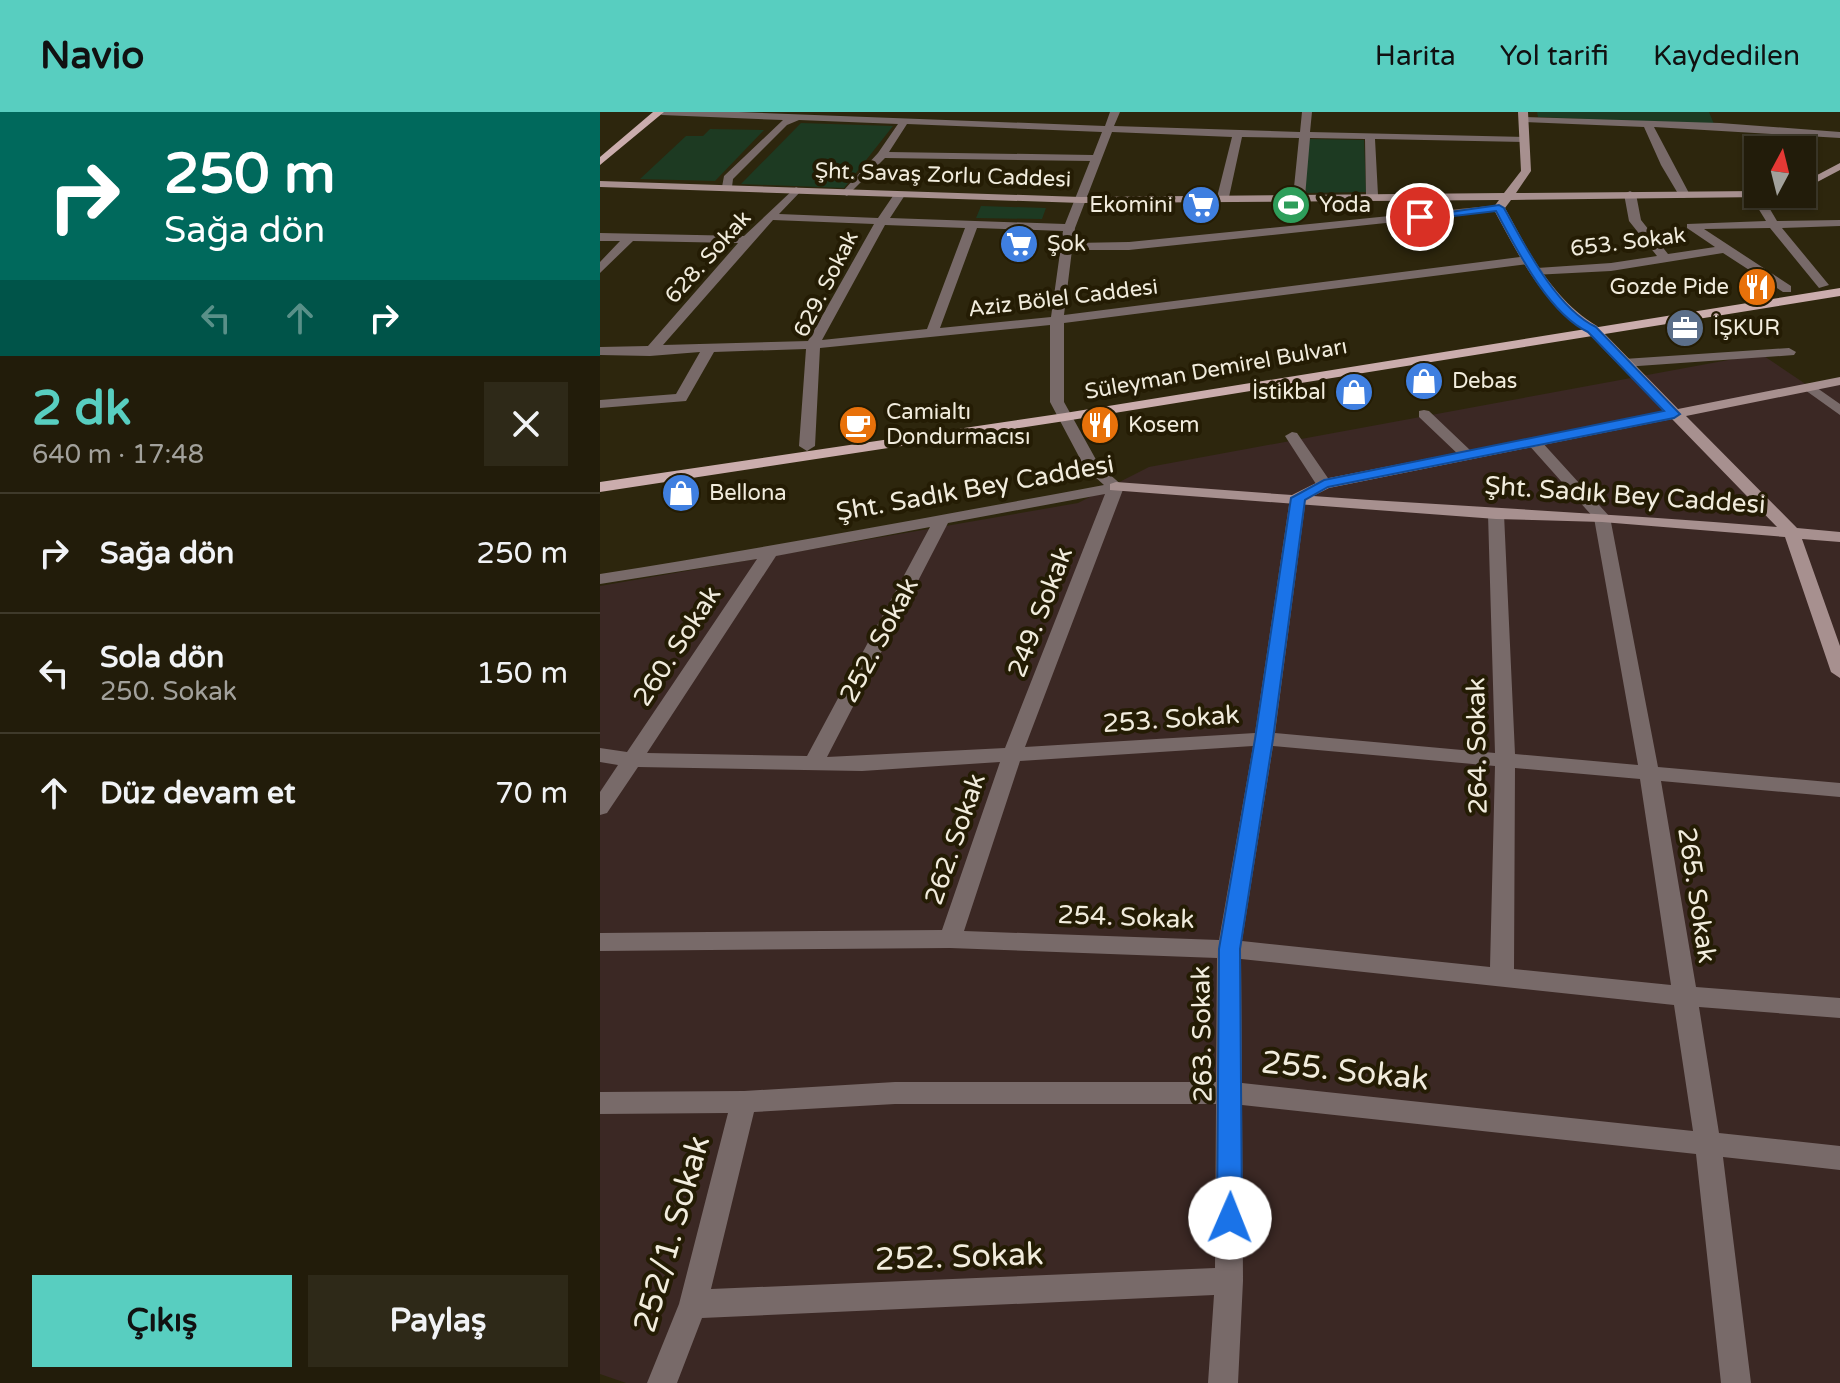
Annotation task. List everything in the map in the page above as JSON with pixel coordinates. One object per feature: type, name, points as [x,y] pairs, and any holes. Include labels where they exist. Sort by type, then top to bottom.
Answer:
[{"type":"main road","points":[[600,146],[640,112]]},
{"type":"main road","points":[[600,162],[660,112]]},
{"type":"main road","name":"Süleyman Demirel Bulvarı","points":[[600,487],[1576,322],[1840,283]]},
{"type":"main road","name":"Süleyman Demirel Bulvarı","points":[[600,475],[1061,411],[1840,292]]},
{"type":"street","points":[[660,112],[1238,134],[1524,139]]},
{"type":"street","points":[[727,187],[728,178],[778,127],[812,112]]},
{"type":"street","points":[[1115,112],[1069,228],[1057,320],[1061,411],[1093,468],[1116,487]]},
{"type":"street","points":[[1299,197],[1307,112]]},
{"type":"street","points":[[1715,112],[1720,126]]},
{"type":"street","points":[[1499,208],[1526,171],[1524,116],[1840,135]]},
{"type":"street","points":[[847,193],[882,155],[904,122]]},
{"type":"street","points":[[1648,124],[1666,165],[1684,195]]},
{"type":"street","points":[[1223,197],[1238,134]]},
{"type":"street","points":[[1370,137],[1372,195]]},
{"type":"street","points":[[882,155],[1095,158]]},
{"type":"street","points":[[1816,179],[1840,166]]},
{"type":"street","name":"Şht. Savaş Zorlu Caddesi","points":[[600,184],[1081,200],[1372,195],[1744,195]]},
{"type":"street","name":"628. Sokak","points":[[650,352],[747,240],[796,190]]},
{"type":"street","points":[[1630,194],[1635,221],[1665,258]]},
{"type":"street","name":"629. Sokak","points":[[807,446],[813,345],[866,245],[899,195]]},
{"type":"street","points":[[1066,247],[1129,246],[1499,208]]},
{"type":"street","points":[[1499,208],[1528,260],[1576,322],[1592,329],[1791,532],[1840,672]]},
{"type":"street","points":[[1766,208],[1773,224],[1823,285]]},
{"type":"street","points":[[771,217],[1069,228]]},
{"type":"street","points":[[1787,289],[1691,226],[1840,223]]},
{"type":"street","points":[[932,333],[972,225]]},
{"type":"street","points":[[600,237],[747,240]]},
{"type":"street","points":[[600,269],[629,238]]},
{"type":"street","name":"653. Sokak","points":[[1537,272],[1611,267],[1723,249]]},
{"type":"street","name":"Aziz Bölel Caddesi","points":[[600,351],[650,352],[813,345],[1057,320],[1528,260]]},
{"type":"street","points":[[600,404],[681,398],[708,350]]},
{"type":"street","points":[[1624,363],[1789,352]]},
{"type":"street","points":[[1298,498],[1324,484],[1840,381]]},
{"type":"street","points":[[1810,387],[1840,411]]},
{"type":"street","points":[[1424,414],[1466,454]]},
{"type":"street","points":[[1292,436],[1324,484]]},
{"type":"street","points":[[1535,443],[1602,517]]},
{"type":"street","name":"Şht. Sadık Bey Caddesi","points":[[600,579],[770,552],[943,517],[1116,487],[1496,514],[1602,517],[1840,537]]},
{"type":"street","name":"249. Sokak","points":[[1012,756],[1116,487]]},
{"type":"street","name":"263. Sokak","points":[[1223,1383],[1229,1281],[1229,949],[1264,739],[1298,498]]},
{"type":"street","name":"264. Sokak","points":[[1496,514],[1505,758],[1502,977]]},
{"type":"street","name":"252. Sokak","points":[[814,762],[943,517]]},
{"type":"street","name":"265. Sokak","points":[[1602,517],[1649,772],[1685,996],[1708,1145],[1736,1383]]},
{"type":"street","name":"260. Sokak","points":[[600,808],[770,552]]},
{"type":"street","name":"253. Sokak","points":[[600,755],[633,760],[862,764],[1264,739],[1840,790]]},
{"type":"street","name":"262. Sokak","points":[[950,939],[1012,756]]},
{"type":"street","name":"254. Sokak","points":[[600,942],[950,939],[1229,949],[1685,996],[1840,1008]]},
{"type":"street","name":"255. Sokak","points":[[600,1103],[744,1102],[895,1093],[1231,1093],[1840,1158]]},
{"type":"street","name":"252/1. Sokak","points":[[662,1383],[693,1304],[744,1102]]},
{"type":"street","name":"252. Sokak","points":[[693,1304],[1229,1281]]},
{"type":"shaded area","points":[[1761,354],[1810,387],[1840,381],[1840,1383],[626,1383],[600,1374],[600,586],[1078,503],[1149,467]]},
{"type":"green space","points":[[1537,112],[1709,112],[1714,124],[1538,117]]},
{"type":"green space","points":[[801,123],[893,126],[844,188],[741,184]]},
{"type":"green space","points":[[710,129],[764,130],[715,181],[640,179],[686,136],[703,136]]},
{"type":"green space","points":[[1308,139],[1364,140],[1366,192],[1305,193]]},
{"type":"green space","points":[[981,206],[1046,208],[1042,219],[976,218]]},
{"type":"place","name":"Ekomini","points":[[1201,205]]},
{"type":"place","name":"Yoda","points":[[1291,205]]},
{"type":"place","name":"Şok","points":[[1019,244]]},
{"type":"place","name":"Gozde Pide","points":[[1757,287]]},
{"type":"place","name":"İŞKUR","points":[[1685,328]]},
{"type":"place","name":"Debas","points":[[1424,381]]},
{"type":"place","name":"İstikbal","points":[[1354,392]]},
{"type":"place","name":"Camialtı Dondurmacısı","points":[[858,425]]},
{"type":"place","name":"Kosem","points":[[1100,425]]},
{"type":"place","name":"Bellona","points":[[681,493]]},
{"type":"route","points":[[1230,1218],[1229,949],[1264,739],[1298,498],[1324,484],[1674,414],[1592,329],[1576,322],[1528,260],[1499,208],[1420,217]]}]
